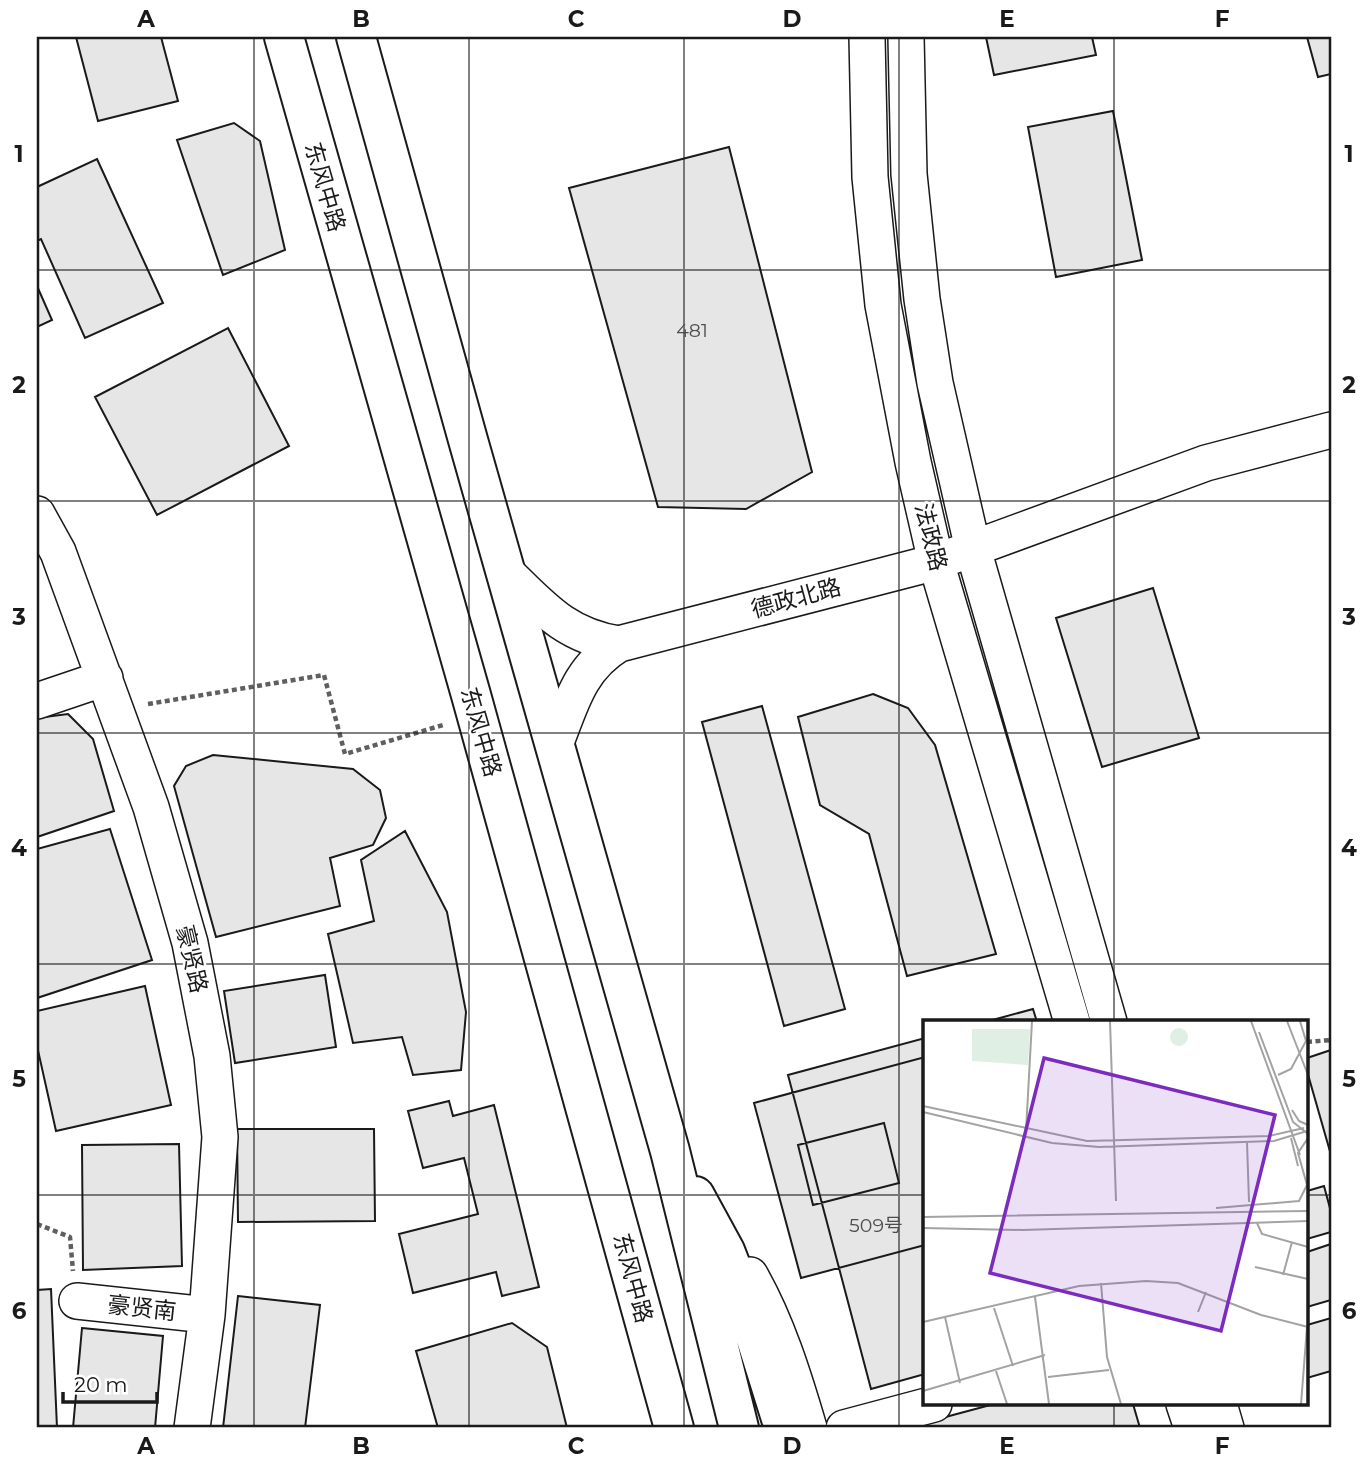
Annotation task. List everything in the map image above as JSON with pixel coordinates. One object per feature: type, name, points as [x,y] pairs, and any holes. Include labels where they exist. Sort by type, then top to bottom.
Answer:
[{"type":"highway","name":"东风中路","points":[[284,37],[674,1428]]},
{"type":"highway","points":[[356,37],[504,570],[670,1151],[739,1428]]},
{"type":"highway","points":[[670,1151],[726,1251],[780,1413]]},
{"type":"street","name":"法政路","points":[[867,37],[870,177],[883,305],[913,462],[936,562],[1071,1020]]},
{"type":"street","name":"法政路","points":[[906,37],[909,174],[922,299],[935,383],[973,550],[1108,1020]]},
{"type":"street","name":"德政北路","points":[[619,644],[936,562],[1206,463],[1331,430]]},
{"type":"street","name":"豪贤路","points":[[37,514],[58,552],[151,807],[190,943],[212,1056],[220,1137],[207,1315],[192,1428]]},
{"type":"street","points":[[504,570],[550,614],[583,636],[619,644]]},
{"type":"street","points":[[555,745],[585,675],[599,658],[619,644]]},
{"type":"street","points":[[37,701],[111,694]]},
{"type":"street","points":[[670,1151],[731,1241],[754,1282],[796,1384],[809,1428]]},
{"type":"street","name":"豪贤南","points":[[77,1301],[207,1315]]},
{"type":"street","points":[[844,1428],[926,1406]]},
{"type":"street","points":[[1185,1406],[1192,1428]]},
{"type":"street","points":[[1220,1406],[1226,1428]]},
{"type":"path","points":[[111,694],[324,675],[345,754],[476,715]]},
{"type":"path","points":[[1308,1042],[1331,1040]]},
{"type":"path","points":[[37,1224],[69,1237],[77,1301]]},
{"type":"building","points":[[76,37],[161,37],[178,101],[98,121]]},
{"type":"building","points":[[986,37],[1092,37],[1096,55],[994,75]]},
{"type":"building","points":[[1307,37],[1331,37],[1331,74],[1318,77]]},
{"type":"building","points":[[1113,111],[1142,260],[1056,277],[1028,127]]},
{"type":"building","points":[[234,123],[260,141],[285,250],[223,275],[177,140]]},
{"type":"building","points":[[729,147],[812,472],[746,509],[658,507],[569,188]]},
{"type":"building","points":[[97,159],[163,303],[85,338],[41,239],[37,241],[37,187]]},
{"type":"building","points":[[37,286],[52,320],[37,327]]},
{"type":"building","points":[[228,328],[289,446],[157,515],[95,397]]},
{"type":"building","points":[[1153,588],[1199,738],[1102,767],[1056,618]]},
{"type":"building","points":[[873,694],[908,708],[935,745],[996,954],[907,976],[869,834],[820,805],[798,717]]},
{"type":"building","points":[[762,706],[845,1009],[784,1026],[702,722]]},
{"type":"building","points":[[68,714],[93,739],[114,811],[37,837],[37,718]]},
{"type":"building","points":[[213,755],[353,769],[380,790],[386,818],[373,845],[330,858],[340,906],[216,937],[174,786],[186,766]]},
{"type":"building","points":[[110,829],[152,960],[37,998],[37,849]]},
{"type":"building","points":[[405,831],[447,912],[466,1012],[461,1070],[413,1075],[402,1037],[353,1043],[328,934],[374,921],[361,860]]},
{"type":"building","points":[[325,975],[336,1047],[235,1063],[224,991]]},
{"type":"building","points":[[145,986],[171,1105],[56,1131],[37,1046],[37,1011]]},
{"type":"building","points":[[1033,1009],[1036,1020],[992,1020]]},
{"type":"building","points":[[923,1039],[923,1375],[871,1389],[788,1075]]},
{"type":"building","points":[[1331,1050],[1331,1155],[1308,1074],[1308,1058]]},
{"type":"building","points":[[923,1058],[923,1246],[801,1278],[754,1103]]},
{"type":"building","points":[[449,1101],[453,1116],[494,1105],[539,1287],[502,1296],[496,1272],[413,1293],[399,1234],[478,1214],[464,1158],[423,1168],[408,1111]]},
{"type":"building","points":[[884,1123],[899,1183],[813,1205],[798,1145]]},
{"type":"building","points":[[237,1129],[374,1129],[375,1221],[238,1222]]},
{"type":"building","points":[[179,1144],[182,1266],[83,1270],[82,1145]]},
{"type":"building","points":[[1324,1186],[1331,1212],[1331,1232],[1308,1239],[1308,1191]]},
{"type":"building","points":[[1331,1244],[1331,1300],[1308,1307],[1308,1252]]},
{"type":"building","points":[[51,1289],[57,1428],[37,1428],[37,1290]]},
{"type":"building","points":[[238,1296],[320,1305],[305,1428],[223,1428]]},
{"type":"building","points":[[1331,1318],[1331,1371],[1308,1378],[1308,1325]]},
{"type":"building","points":[[512,1323],[547,1347],[567,1428],[438,1428],[416,1351]]},
{"type":"building","points":[[82,1328],[163,1336],[155,1428],[73,1428]]},
{"type":"building","points":[[987,1406],[1134,1406],[1140,1428],[913,1428],[912,1426]]}]
